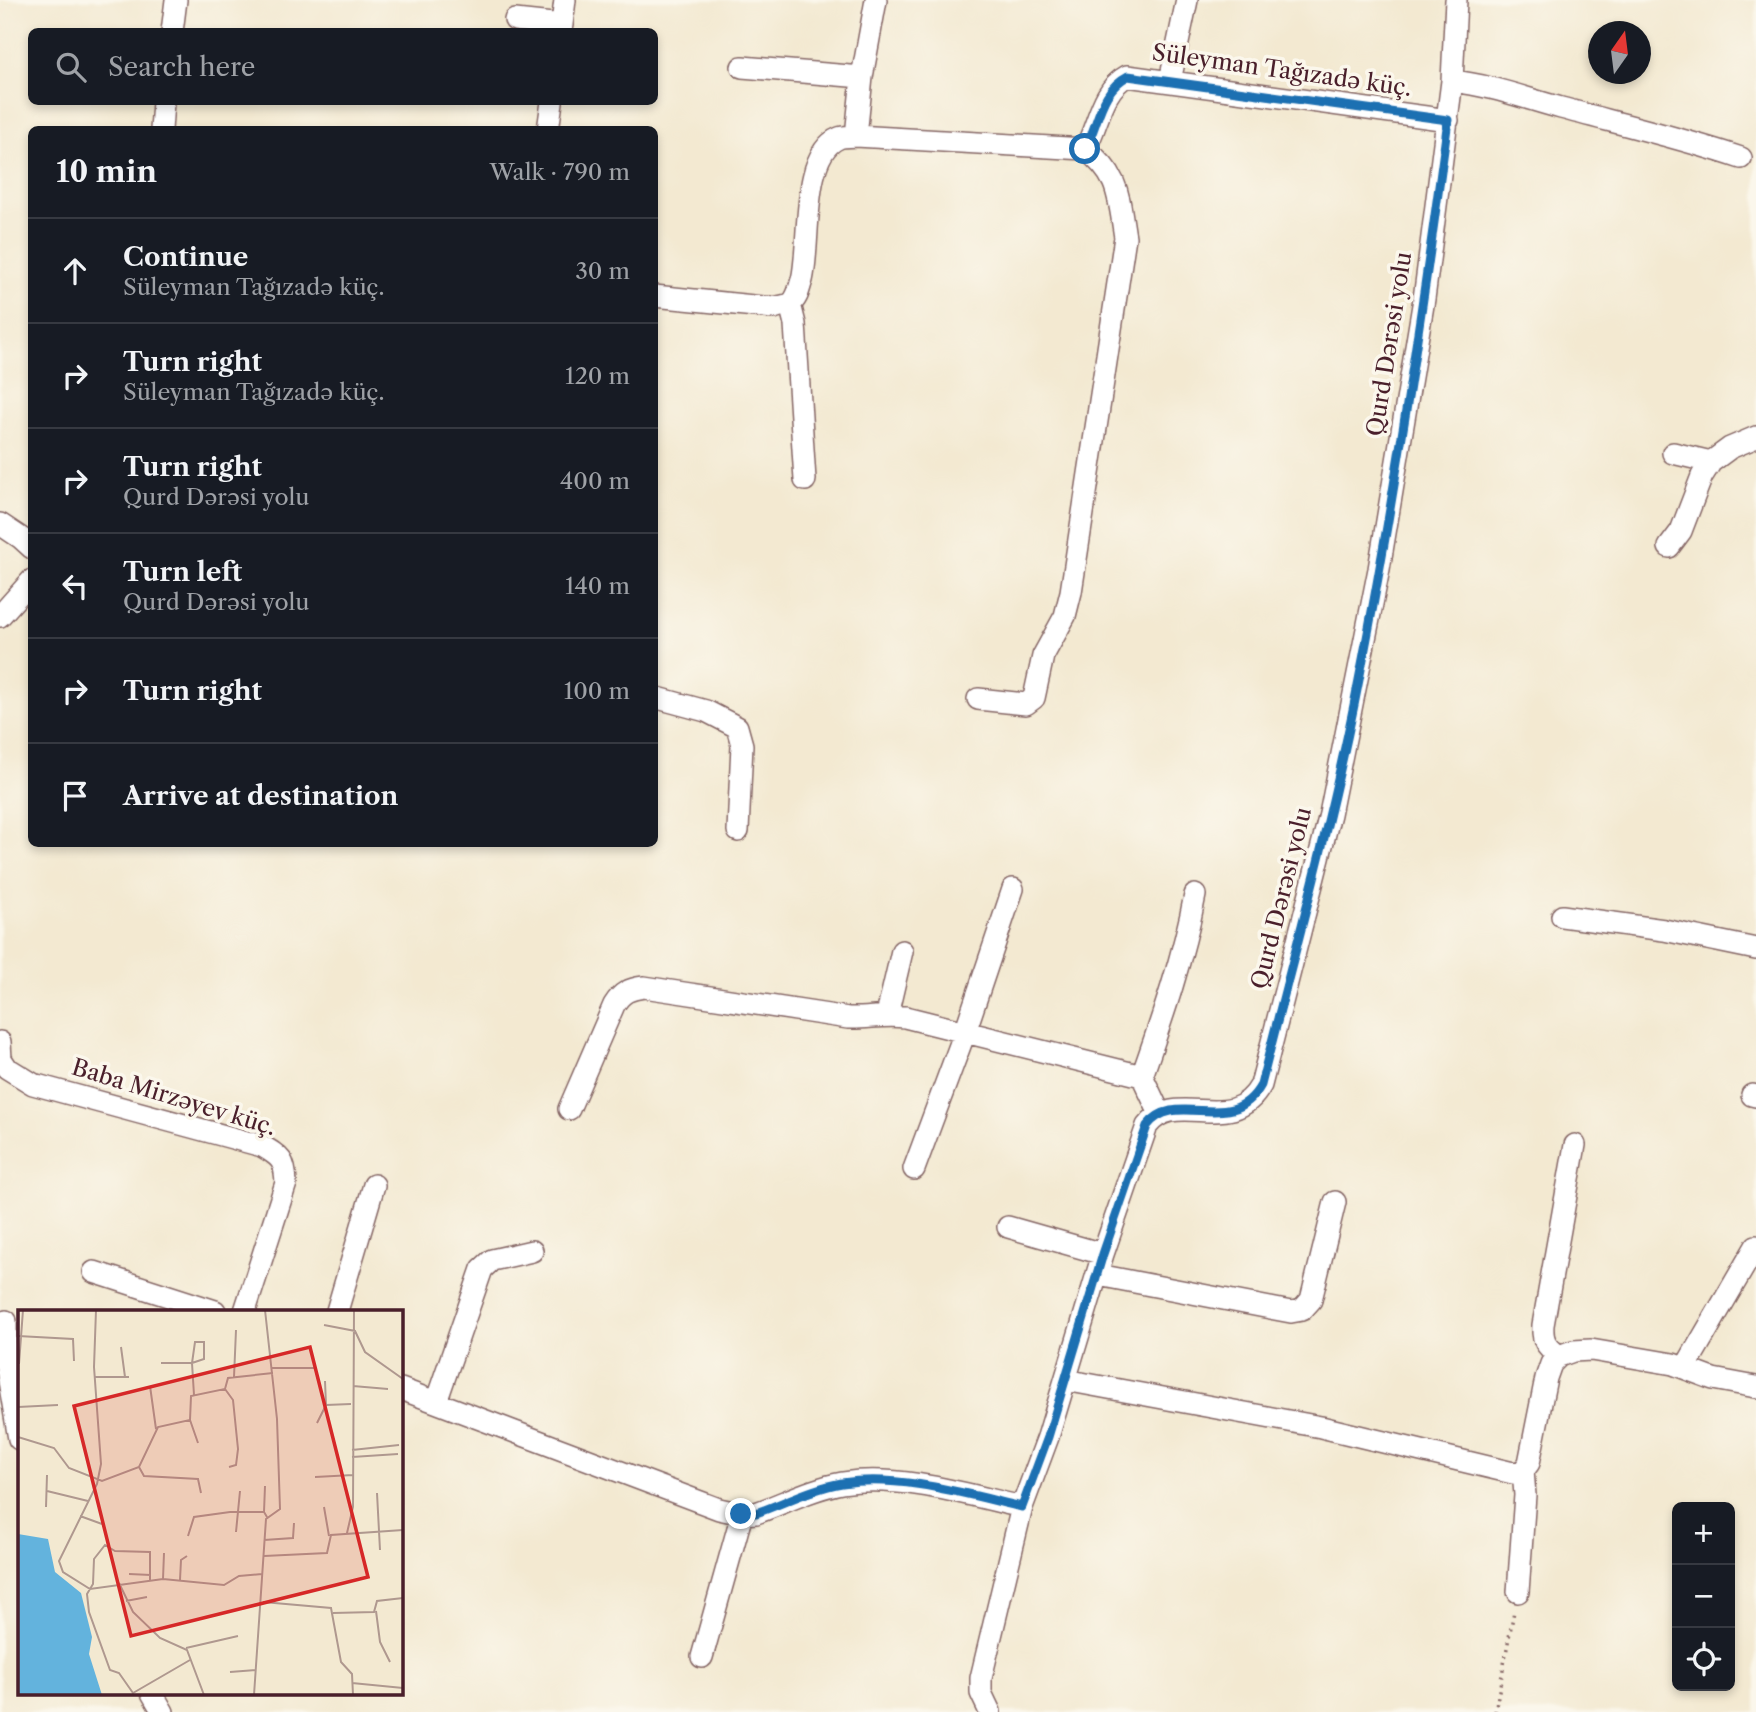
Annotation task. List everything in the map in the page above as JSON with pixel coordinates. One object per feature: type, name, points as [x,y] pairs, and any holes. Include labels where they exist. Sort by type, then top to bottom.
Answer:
[{"type":"street","points":[[172,28],[176,0]]},
{"type":"street","points":[[514,20],[561,28],[565,0]]},
{"type":"street","points":[[856,136],[862,76],[876,0]]},
{"type":"street","points":[[1170,81],[1186,0]]},
{"type":"street","name":"Qurd Dərəsi yolu","points":[[1160,1114],[1175,1111],[1231,1111],[1254,1098],[1261,1085],[1330,814],[1379,569],[1424,299],[1448,120],[1456,0]]},
{"type":"street","points":[[742,67],[862,76]]},
{"type":"street","name":"Süleyman Tağızadə küç.","points":[[1085,149],[1095,130],[1106,97],[1115,83],[1128,76],[1448,120]]},
{"type":"street","points":[[1452,81],[1481,84],[1512,92],[1741,158]]},
{"type":"street","points":[[161,126],[163,105]]},
{"type":"street","points":[[549,126],[552,105]]},
{"type":"street","points":[[658,296],[774,307],[790,304],[798,295],[804,271],[811,189],[817,161],[827,147],[839,138],[856,136],[1085,149],[1110,172],[1118,191],[1125,237],[1071,592],[1065,616],[1043,656],[1034,698],[1026,704],[978,699]]},
{"type":"street","points":[[790,304],[795,324],[805,480]]},
{"type":"street","points":[[1669,547],[1681,531],[1702,476],[1711,462],[1730,448],[1756,437]]},
{"type":"street","points":[[1673,453],[1711,462]]},
{"type":"street","points":[[0,524],[28,544]]},
{"type":"street","points":[[0,616],[28,584]]},
{"type":"street","points":[[658,698],[706,711],[737,727],[742,745],[738,831]]},
{"type":"street","points":[[914,1169],[965,1032],[1013,889]]},
{"type":"street","points":[[983,1709],[981,1693],[984,1659],[1022,1507],[1048,1437],[1100,1264],[1147,1126],[1160,1114],[1142,1076],[1174,984],[1195,895]]},
{"type":"street","points":[[1562,916],[1664,930],[1756,949]]},
{"type":"street","points":[[887,1014],[902,951]]},
{"type":"street","points":[[569,1109],[614,1005],[621,995],[631,988],[643,987],[848,1018],[863,1019],[887,1014],[905,1017],[1142,1076]]},
{"type":"street","name":"Baba Mirzəyev küç.","points":[[0,1042],[1,1059],[7,1068],[33,1084],[262,1146],[279,1156],[286,1166],[286,1183],[246,1310]]},
{"type":"street","points":[[1559,1356],[1545,1345],[1542,1338],[1575,1145]]},
{"type":"street","points":[[337,1310],[374,1185]]},
{"type":"street","points":[[1008,1227],[1100,1264],[1291,1312],[1302,1310],[1311,1300],[1335,1202]]},
{"type":"street","points":[[1685,1368],[1756,1246]]},
{"type":"street","points":[[436,1402],[482,1269],[492,1260],[531,1251]]},
{"type":"street","points":[[94,1272],[212,1310]]},
{"type":"street","points":[[9,1322],[6,1363],[18,1433]]},
{"type":"street","points":[[1065,1380],[1321,1427],[1513,1473],[1523,1471],[1530,1463],[1551,1364],[1559,1356],[1573,1351],[1591,1350],[1685,1368],[1713,1379],[1756,1387]]},
{"type":"street","points":[[402,1389],[741,1514],[756,1513],[839,1484],[856,1482],[905,1483],[940,1488],[1022,1507]]},
{"type":"street","points":[[1518,1592],[1525,1494],[1523,1471]]},
{"type":"street","points":[[702,1657],[741,1514]]},
{"type":"street","points":[[153,1694],[163,1712]]},
{"type":"path","points":[[1495,1712],[1518,1592]]},
{"type":"route","points":[[741,1514],[756,1513],[839,1484],[856,1482],[905,1483],[940,1488],[1022,1507],[1048,1437],[1103,1254],[1147,1126],[1160,1114],[1175,1111],[1231,1111],[1254,1098],[1261,1085],[1330,814],[1379,569],[1424,299],[1448,120],[1128,76],[1115,83],[1106,97],[1095,130],[1085,149]]}]
